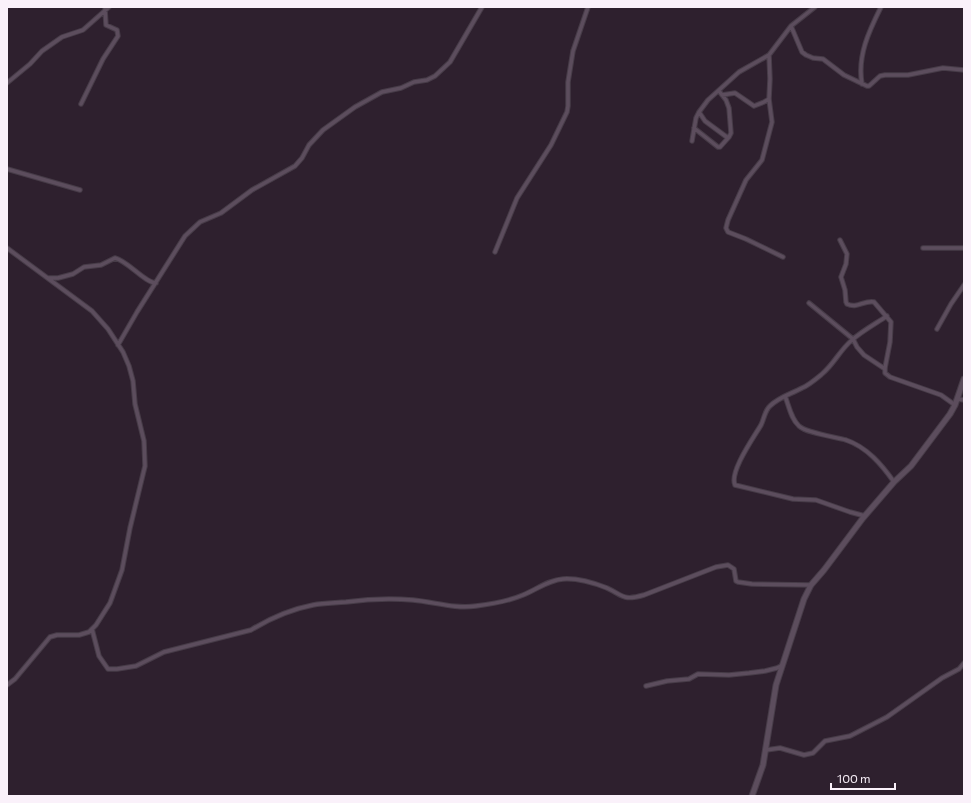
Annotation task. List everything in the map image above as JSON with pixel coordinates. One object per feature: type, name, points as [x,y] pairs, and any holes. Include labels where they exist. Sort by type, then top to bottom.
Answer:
[{"type":"street","points":[[118,345],[185,236],[194,226],[205,219],[221,213],[252,190],[295,166],[312,142],[330,124],[355,106],[378,94],[402,88],[414,82],[427,80],[435,76],[450,62],[482,7]]},
{"type":"street","points":[[495,252],[517,198],[551,145],[568,109],[568,82],[572,57],[575,42],[588,7]]},
{"type":"street","points":[[692,141],[699,112],[708,100],[739,72],[769,55],[791,26],[815,7]]},
{"type":"street","points":[[862,84],[860,66],[864,47],[881,7]]},
{"type":"street","points":[[7,83],[30,64],[42,51],[62,37],[83,30],[107,8]]},
{"type":"street","points":[[81,104],[104,59],[118,36],[117,30],[106,25],[107,8]]},
{"type":"street","points":[[791,26],[802,52],[806,56],[823,59],[844,75],[867,86],[869,86],[880,76],[885,75],[908,75],[943,68],[964,70]]},
{"type":"street","points":[[769,55],[769,99],[772,121],[762,160],[746,180],[728,220],[726,228],[728,232],[746,239],[783,258]]},
{"type":"street","points":[[694,128],[718,147],[720,147],[728,138],[730,133],[730,113],[728,104],[719,91]]},
{"type":"street","points":[[722,95],[735,93],[752,106],[769,99]]},
{"type":"street","points":[[699,112],[705,121],[728,138]]},
{"type":"street","points":[[7,169],[80,190]]},
{"type":"street","points":[[840,240],[847,254],[846,264],[841,277],[847,304],[854,306],[869,301],[874,302],[891,322],[890,342],[885,373],[890,377],[941,395],[955,405]]},
{"type":"street","points":[[7,248],[92,310],[108,329],[127,360],[133,381],[135,404],[144,441],[144,466],[130,528],[125,560],[110,603],[92,629],[86,634],[53,636],[15,679],[7,685]]},
{"type":"street","points":[[923,248],[964,248]]},
{"type":"street","points":[[48,278],[58,278],[73,274],[84,267],[101,265],[115,258],[150,282],[156,283]]},
{"type":"street","points":[[937,329],[964,285]]},
{"type":"street","points":[[809,303],[853,339],[857,348],[864,355],[885,369]]},
{"type":"street","points":[[865,516],[816,500],[793,499],[735,485],[734,481],[736,472],[769,407],[785,396],[803,388],[821,375],[831,366],[842,350],[853,339],[887,316]]},
{"type":"street","points":[[752,796],[764,765],[776,685],[781,666],[799,611],[811,585],[865,516],[894,482],[911,466],[955,405],[964,379]]},
{"type":"street","points":[[785,396],[793,418],[801,428],[847,441],[862,449],[884,468],[894,482]]},
{"type":"street","points":[[958,399],[964,400]]},
{"type":"street","points":[[92,629],[99,656],[108,669],[117,669],[136,666],[164,652],[251,630],[264,622],[314,605],[357,600],[389,599],[414,600],[454,606],[477,606],[523,596],[544,585],[562,579],[587,582],[607,588],[618,595],[632,598],[644,595],[716,567],[728,565],[734,569],[736,581],[738,582],[752,584],[811,585]]},
{"type":"street","points":[[766,750],[780,748],[804,755],[812,753],[825,741],[850,736],[887,717],[942,678],[959,669],[964,663]]},
{"type":"street","points":[[646,686],[689,679],[698,674],[729,675],[771,670],[781,666]]}]
